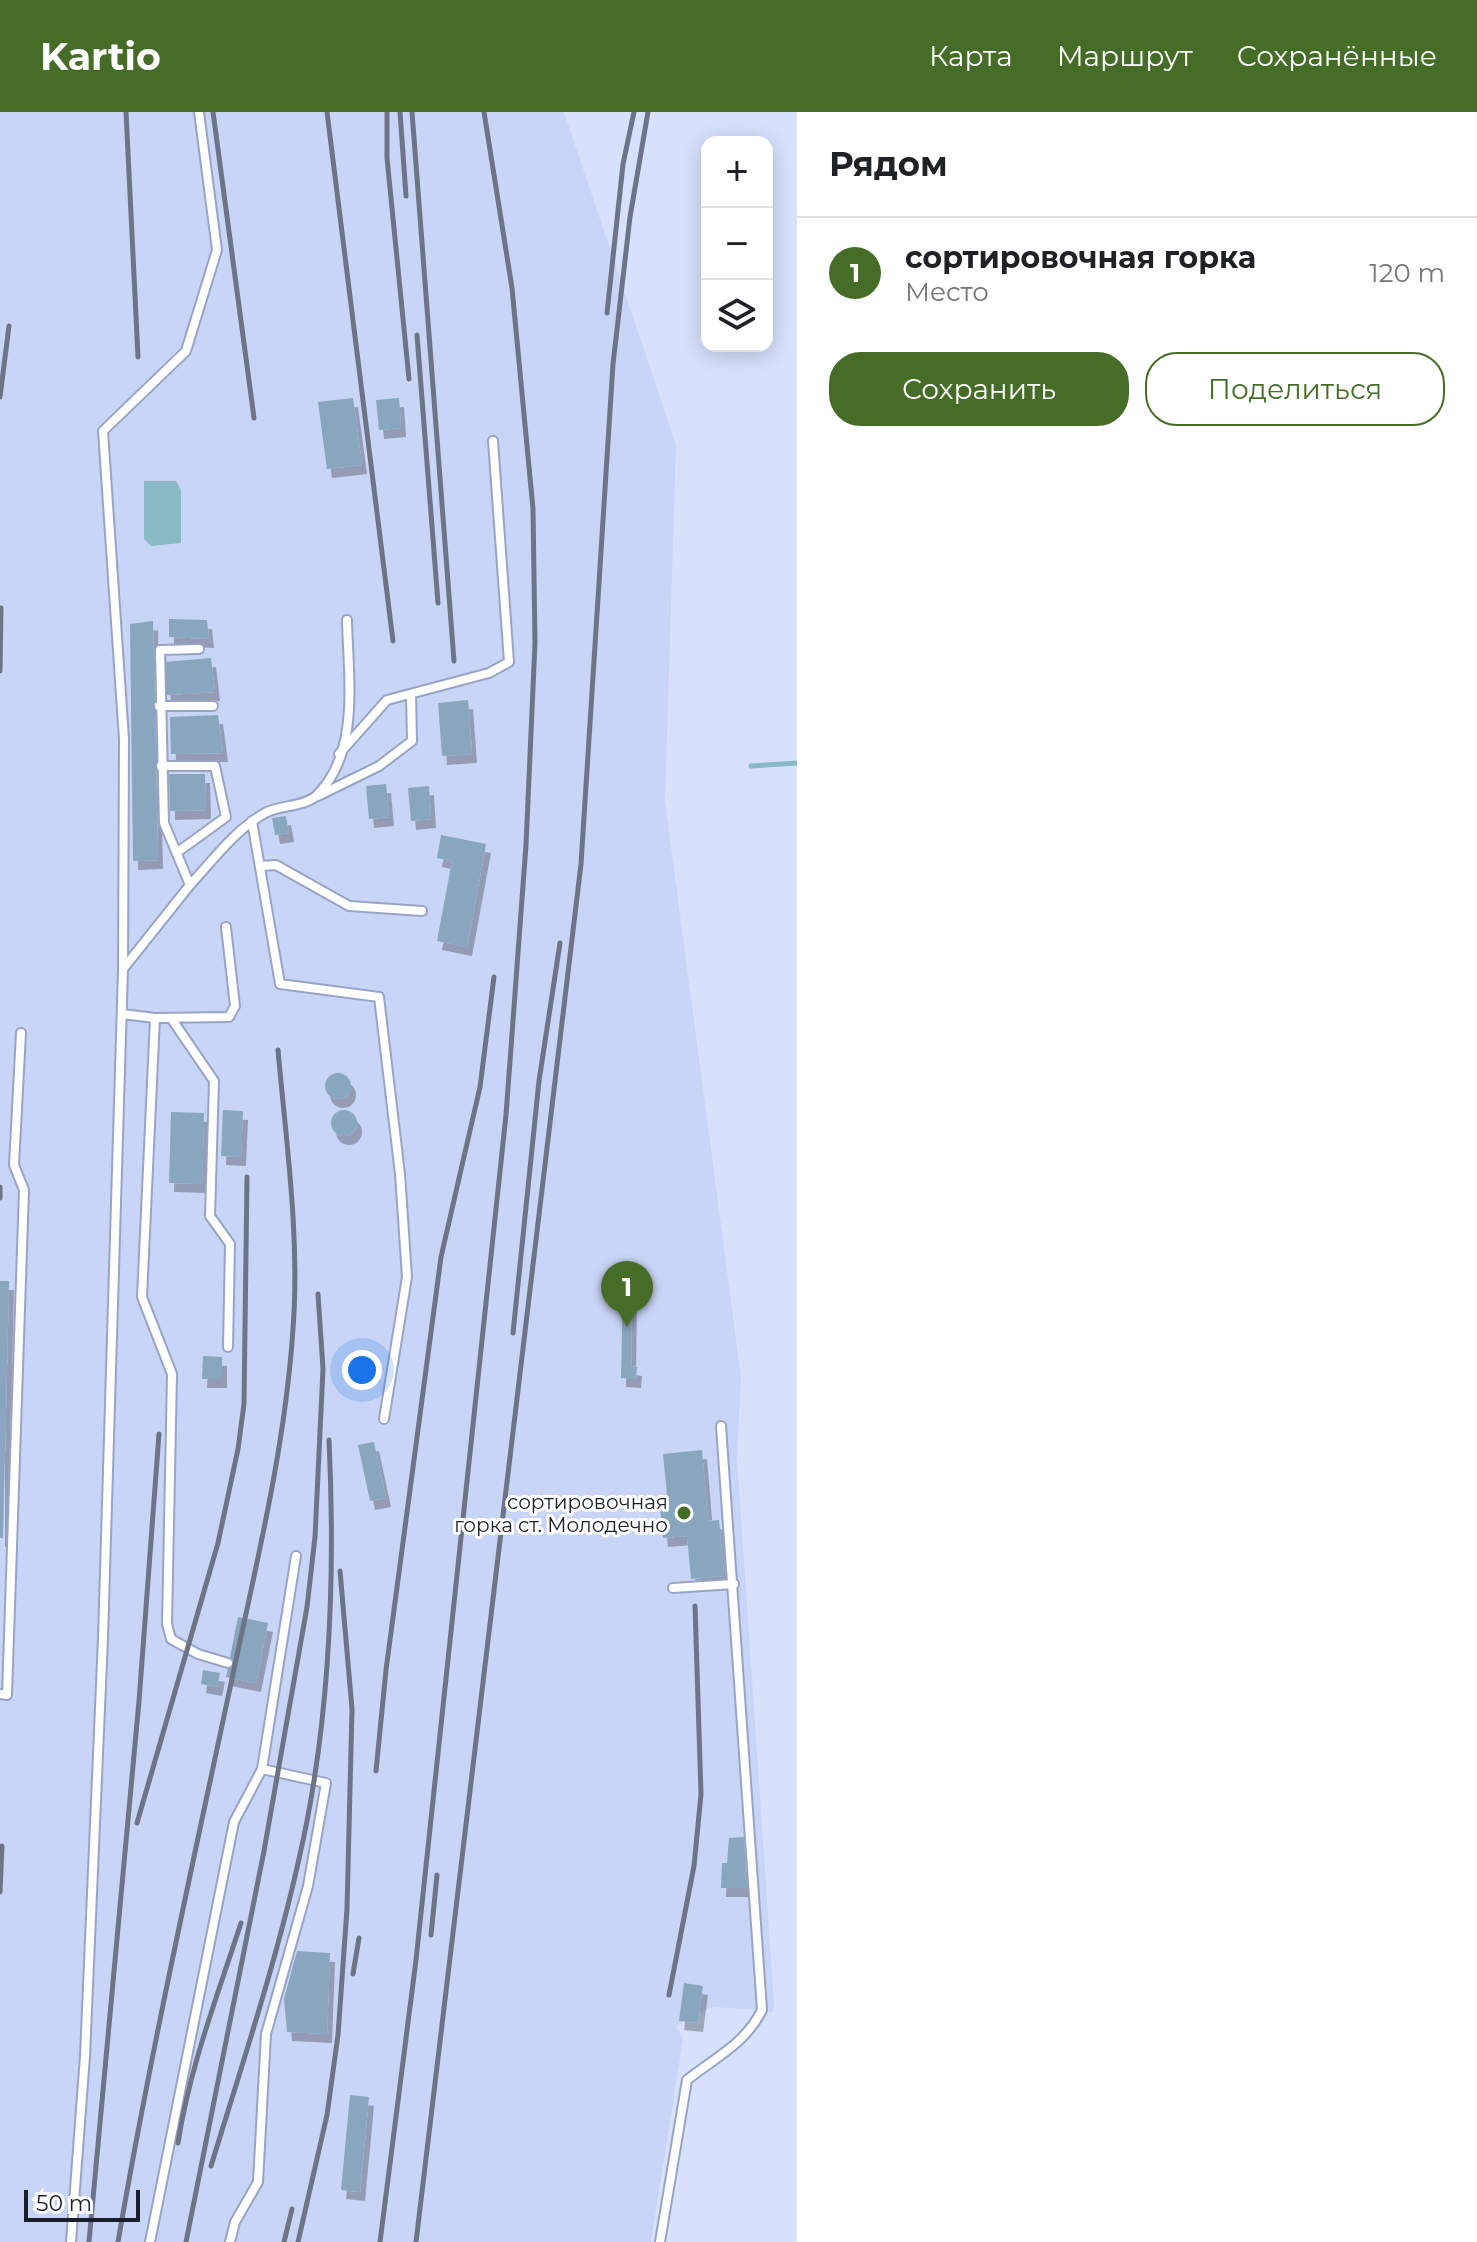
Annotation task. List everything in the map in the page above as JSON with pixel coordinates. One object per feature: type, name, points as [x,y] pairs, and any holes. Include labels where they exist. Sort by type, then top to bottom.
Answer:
[{"type":"lane","points":[[71,2242],[85,2056],[102,1669],[123,969],[124,739],[103,431],[186,351],[217,250],[199,112]]},
{"type":"lane","points":[[339,754],[387,700],[489,673],[509,662],[493,441]]},
{"type":"lane","points":[[315,798],[334,769],[349,724],[347,620]]},
{"type":"lane","points":[[190,885],[179,851],[164,823],[160,650],[199,649]]},
{"type":"lane","points":[[123,969],[190,885],[252,821],[267,812],[315,798],[379,766],[412,741],[411,695]]},
{"type":"lane","points":[[159,706],[213,706]]},
{"type":"lane","points":[[161,766],[215,766],[226,817],[179,851]]},
{"type":"lane","points":[[252,821],[280,984],[379,997],[400,1174],[407,1277],[384,1419]]},
{"type":"lane","points":[[260,866],[276,865],[349,906],[422,911]]},
{"type":"lane","points":[[122,1014],[155,1018],[229,1017],[235,1006],[226,927]]},
{"type":"lane","points":[[155,1018],[142,1297],[172,1374],[167,1624],[171,1639],[198,1654],[228,1663]]},
{"type":"lane","points":[[171,1018],[214,1081],[210,1216],[230,1244],[228,1347]]},
{"type":"lane","points":[[0,1694],[7,1695],[24,1190],[14,1165],[21,1033]]},
{"type":"lane","points":[[660,2242],[687,2080],[732,2050],[752,2030],[762,2010],[721,1426]]},
{"type":"lane","points":[[150,2242],[234,1822],[262,1769],[296,1556]]},
{"type":"lane","points":[[673,1588],[734,1584]]},
{"type":"lane","points":[[230,2242],[235,2222],[258,2182],[266,2034],[308,1886],[326,1783],[262,1769]]},
{"type":"shaded area","points":[[0,112],[564,112],[676,445],[665,801],[741,1377],[737,1458],[774,2004],[772,2013],[712,2007],[676,2026],[683,2039],[651,2242],[0,2242]]},
{"type":"shaded area","points":[[144,481],[176,481],[181,490],[181,543],[151,546],[144,539]]},
{"type":"building","points":[[353,398],[362,465],[327,469],[318,402]]},
{"type":"building","points":[[399,398],[401,428],[379,430],[376,400]]},
{"type":"building","points":[[169,619],[207,620],[209,639],[169,637]]},
{"type":"building","points":[[153,621],[158,860],[133,861],[130,624]]},
{"type":"building","points":[[211,658],[215,692],[166,695],[164,662]]},
{"type":"building","points":[[468,700],[472,754],[442,756],[438,703]]},
{"type":"building","points":[[218,715],[223,753],[171,754],[170,717]]},
{"type":"building","points":[[169,774],[205,774],[206,810],[170,811]]},
{"type":"building","points":[[386,784],[389,817],[369,819],[366,786]]},
{"type":"building","points":[[429,786],[431,819],[411,821],[408,788]]},
{"type":"building","points":[[286,816],[289,833],[275,835],[272,818]]},
{"type":"building","points":[[441,835],[486,844],[467,947],[437,941],[452,861],[437,858]]},
{"type":"building","points":[[338,1073],[347,1077],[351,1086],[347,1095],[338,1099],[329,1095],[325,1086],[329,1077]]},
{"type":"building","points":[[223,1110],[243,1111],[241,1157],[221,1156]]},
{"type":"building","points":[[344,1110],[353,1114],[357,1123],[353,1132],[344,1136],[335,1132],[331,1123],[335,1114]]},
{"type":"building","points":[[171,1112],[204,1113],[202,1184],[169,1183]]},
{"type":"building","points":[[0,1281],[9,1281],[3,1538],[0,1538]]},
{"type":"building","points":[[623,1289],[632,1289],[631,1366],[637,1367],[636,1379],[621,1378]]},
{"type":"building","points":[[203,1356],[222,1357],[222,1379],[202,1379]]},
{"type":"building","points":[[374,1442],[386,1498],[370,1501],[358,1445]]},
{"type":"building","name":"сортировочная горка ст. Молодечно","points":[[702,1450],[708,1521],[719,1520],[724,1576],[691,1579],[687,1536],[663,1538],[660,1507],[668,1506],[663,1454]]},
{"type":"building","points":[[238,1617],[268,1623],[256,1683],[226,1677]]},
{"type":"building","points":[[203,1670],[220,1673],[217,1687],[201,1684]]},
{"type":"building","points":[[744,1837],[746,1888],[721,1888],[722,1863],[727,1863],[729,1838]]},
{"type":"building","points":[[297,1951],[330,1953],[327,2034],[287,2032],[284,1999]]},
{"type":"building","points":[[684,1983],[703,1986],[698,2023],[679,2021]]},
{"type":"building","points":[[350,2095],[369,2097],[360,2192],[341,2190]]},
{"type":"waterway","points":[[751,766],[797,763]]},
{"type":"railway","points":[[126,112],[138,357]]},
{"type":"railway","points":[[213,112],[254,418]]},
{"type":"railway","points":[[327,112],[393,641]]},
{"type":"railway","points":[[387,112],[387,158],[409,379]]},
{"type":"railway","points":[[400,112],[406,196]]},
{"type":"railway","points":[[412,112],[454,661]]},
{"type":"railway","points":[[380,2242],[416,1960],[506,1115],[526,845],[535,643],[533,509],[512,288],[484,112]]},
{"type":"railway","points":[[607,313],[623,164],[634,112]]},
{"type":"railway","points":[[416,2242],[581,864],[613,364],[630,217],[648,112]]},
{"type":"railway","points":[[0,397],[9,326]]},
{"type":"railway","points":[[417,335],[438,603]]},
{"type":"railway","points":[[0,671],[1,608]]},
{"type":"railway","points":[[513,1333],[539,1081],[560,943]]},
{"type":"railway","points":[[376,1771],[386,1670],[441,1257],[480,1087],[494,977]]},
{"type":"railway","points":[[118,2242],[157,2033],[259,1554],[283,1419],[293,1329],[295,1259],[278,1050]]},
{"type":"railway","points":[[137,1823],[218,1543],[238,1449],[244,1404],[247,1177]]},
{"type":"railway","points":[[0,1187],[0,1198]]},
{"type":"railway","points":[[186,2242],[264,1851],[307,1607],[315,1537],[323,1369],[318,1294]]},
{"type":"railway","points":[[89,2242],[139,1701],[159,1434]]},
{"type":"railway","points":[[211,2166],[276,1952],[298,1865],[315,1774],[329,1631],[329,1440]]},
{"type":"railway","points":[[298,2242],[327,2115],[338,2035],[347,1909],[352,1709],[340,1571]]},
{"type":"railway","points":[[669,1995],[694,1866],[701,1794],[695,1606]]},
{"type":"railway","points":[[0,1892],[2,1846]]},
{"type":"railway","points":[[431,1935],[437,1875]]},
{"type":"railway","points":[[178,2143],[197,2059],[241,1923]]},
{"type":"railway","points":[[353,1974],[359,1938]]},
{"type":"railway","points":[[284,2242],[292,2209]]},
{"type":"place","name":"сортировочная горка","points":[[627,1327]]},
{"type":"place","name":"сортировочная горка ст. Молодечно","points":[[684,1513]]}]
